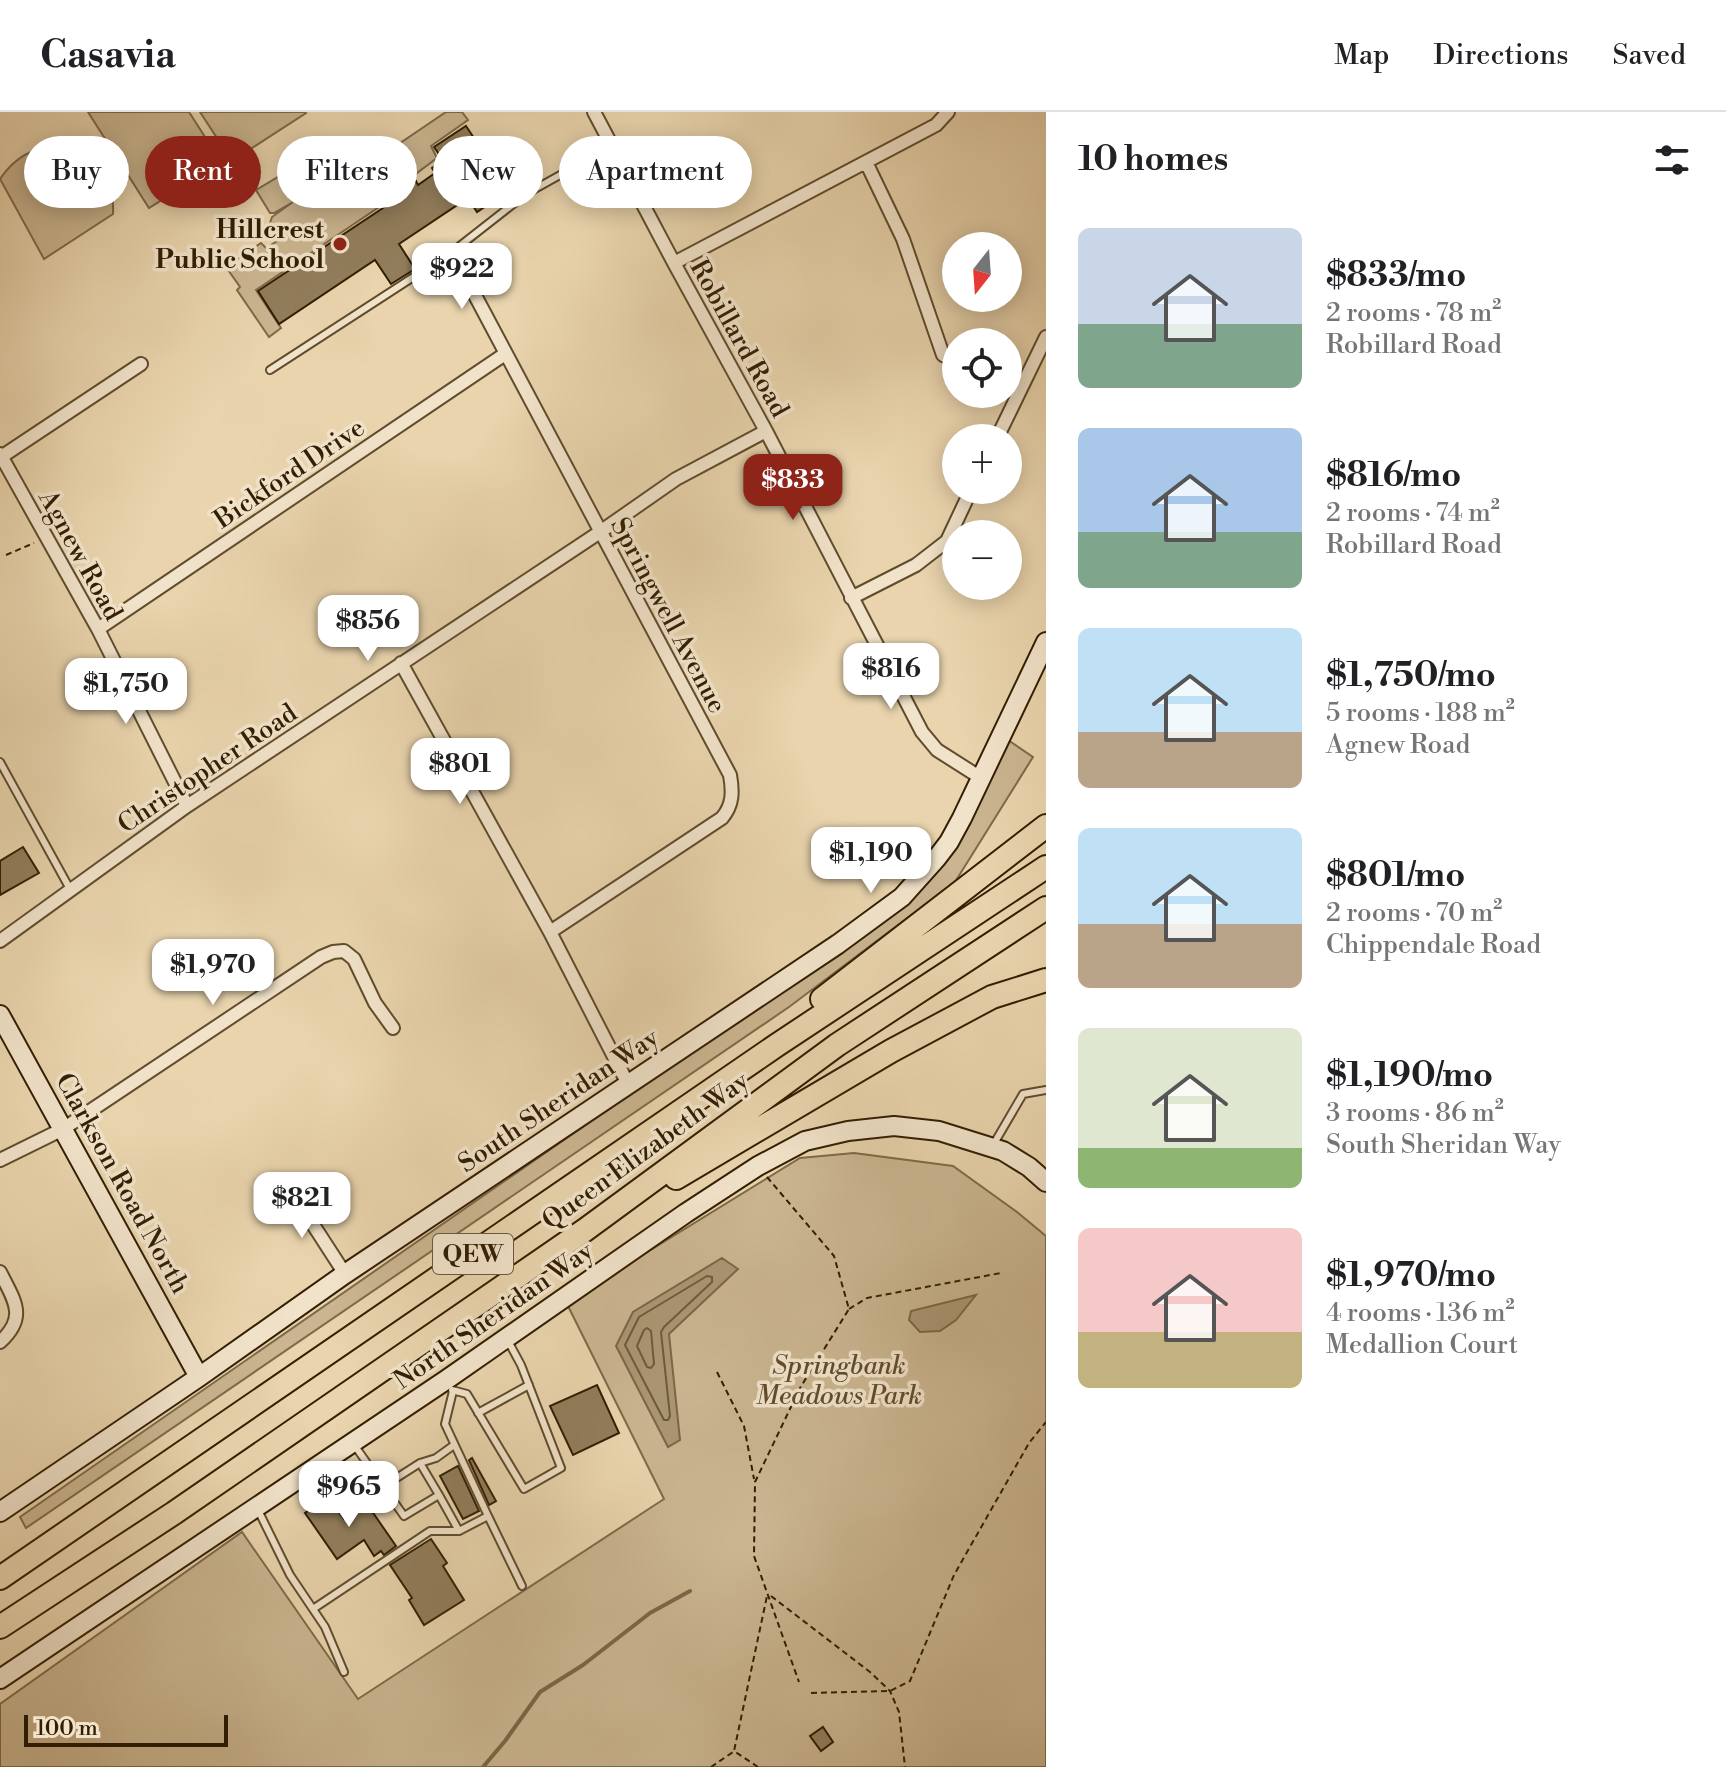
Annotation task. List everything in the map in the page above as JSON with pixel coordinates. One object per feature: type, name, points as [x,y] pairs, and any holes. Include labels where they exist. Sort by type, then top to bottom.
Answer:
[{"type":"highway","points":[[777,1045],[798,1018],[1046,826]]},
{"type":"highway","name":"Queen Elizabeth Way","points":[[0,1578],[777,1045],[1046,867]]},
{"type":"highway","name":"Queen Elizabeth Way","points":[[0,1627],[174,1513],[585,1230],[827,1052],[1046,908]]},
{"type":"highway","points":[[585,1230],[891,1051],[992,997],[1046,980]]},
{"type":"street","name":"Robillard Road","points":[[594,112],[607,136]]},
{"type":"street","points":[[674,263],[936,125],[948,112]]},
{"type":"street","points":[[866,162],[903,239],[942,352]]},
{"type":"street","name":"Robillard Road","points":[[645,208],[766,431],[922,732],[937,750],[981,778]]},
{"type":"street","name":"Springwell Avenue","points":[[452,252],[730,775],[733,792],[729,810],[722,818],[550,932]]},
{"type":"street","points":[[1022,376],[1046,337]]},
{"type":"street","name":"Bickford Drive","points":[[98,629],[505,354]]},
{"type":"street","points":[[1,455],[141,364]]},
{"type":"street","name":"Christopher Road","points":[[0,941],[187,806],[676,479],[766,431]]},
{"type":"street","name":"Agnew Road","points":[[1,455],[98,629],[187,806]]},
{"type":"street","points":[[851,598],[916,565],[947,541],[964,504]]},
{"type":"street","name":"South Sheridan Way","points":[[0,1512],[345,1274],[838,944],[902,897],[949,842],[1046,642]]},
{"type":"street","points":[[401,663],[550,932],[628,1084]]},
{"type":"street","points":[[0,1160],[63,1129],[333,952],[344,951],[354,959],[375,1003],[393,1028]]},
{"type":"street","name":"Clarkson Road North","points":[[0,1015],[199,1377]]},
{"type":"street","name":"North Sheridan Way","points":[[0,1679],[353,1443],[449,1386],[506,1338],[674,1222],[758,1166],[805,1141],[848,1131],[894,1126],[939,1131],[1003,1151],[1046,1182]]},
{"type":"street","points":[[308,1189],[312,1223],[345,1274]]},
{"type":"street","points":[[0,1272],[17,1310],[15,1324],[0,1342]]},
{"type":"lane","points":[[270,370],[452,252],[526,194],[559,176]]},
{"type":"lane","points":[[0,762],[70,890]]},
{"type":"lane","points":[[992,1147],[1023,1094],[1046,1090]]},
{"type":"lane","points":[[506,1338],[521,1365],[561,1468],[524,1489],[467,1394],[449,1386],[445,1424],[522,1586]]},
{"type":"lane","points":[[478,1413],[529,1385]]},
{"type":"lane","points":[[353,1443],[404,1516],[439,1495]]},
{"type":"lane","points":[[384,1486],[454,1445]]},
{"type":"lane","points":[[420,1463],[459,1531]]},
{"type":"lane","points":[[257,1508],[290,1575],[325,1627],[344,1672]]},
{"type":"lane","points":[[313,1609],[430,1531],[459,1531],[488,1516]]},
{"type":"path","points":[[6,555],[46,536]]},
{"type":"path","points":[[758,1166],[834,1256],[849,1309]]},
{"type":"path","points":[[755,1482],[800,1388],[849,1309],[867,1298],[1001,1273]]},
{"type":"path","points":[[717,1372],[744,1426],[755,1482],[754,1556],[799,1682]]},
{"type":"path","points":[[811,1693],[890,1691],[910,1681],[954,1575],[1029,1443],[1046,1422]]},
{"type":"path","points":[[768,1594],[870,1672],[890,1691],[899,1712],[905,1767]]},
{"type":"path","points":[[711,1767],[734,1751],[768,1594]]},
{"type":"path","points":[[734,1751],[758,1767]]},
{"type":"green space","points":[[88,112],[189,112],[204,136],[145,136],[145,202],[129,177],[129,136],[103,136]]},
{"type":"green space","points":[[200,112],[306,113],[261,142],[261,136],[216,136]]},
{"type":"green space","points":[[446,112],[462,112],[468,120],[445,136],[433,136],[433,161],[417,173],[417,136],[411,136]]},
{"type":"green space","points":[[24,155],[24,208],[113,208],[113,214],[44,259],[0,179]]},
{"type":"green space","points":[[277,178],[277,208],[283,208],[270,213],[261,198],[261,187]]},
{"type":"green space","points":[[285,208],[378,208],[256,290],[281,328],[269,337],[237,290],[240,287],[226,267],[261,243],[266,248],[282,238],[270,223],[272,217]]},
{"type":"green space","points":[[1008,740],[1033,757],[955,882],[789,1007],[26,1528],[20,1517],[920,891],[954,849]]},
{"type":"green space","name":"Springbank Meadows Park","points":[[854,1153],[953,1166],[1046,1236],[1046,1767],[0,1767],[0,1704],[242,1532],[358,1699],[664,1499],[566,1302],[800,1158]]},
{"type":"water","points":[[722,1258],[738,1269],[669,1334],[680,1440],[668,1447],[616,1346],[633,1312]]},
{"type":"water","points":[[976,1295],[956,1320],[940,1331],[920,1332],[909,1320],[911,1311]]},
{"type":"building","points":[[466,126],[473,136],[451,136]]},
{"type":"building","points":[[433,174],[433,208],[453,208],[399,244],[415,269],[391,284],[375,260],[279,324],[258,291],[383,208],[417,208],[418,185]]},
{"type":"building","points":[[23,847],[39,873],[0,895],[0,861]]},
{"type":"building","points":[[597,1385],[619,1433],[573,1455],[550,1406]]},
{"type":"building","points":[[472,1458],[496,1501],[489,1505],[469,1460]]},
{"type":"building","points":[[458,1466],[479,1511],[463,1519],[440,1476]]},
{"type":"building","points":[[328,1497],[344,1519],[367,1504],[396,1546],[384,1555],[381,1551],[374,1556],[364,1540],[337,1559],[305,1513]]},
{"type":"building","points":[[431,1539],[447,1563],[443,1566],[464,1600],[424,1625],[409,1600],[412,1598],[390,1565]]},
{"type":"building","points":[[823,1727],[833,1742],[821,1751],[810,1736]]},
{"type":"waterway","points":[[483,1767],[540,1692],[583,1665],[650,1613],[690,1591]]},
{"type":"place","name":"Hillcrest Public School","points":[[340,244]]}]
